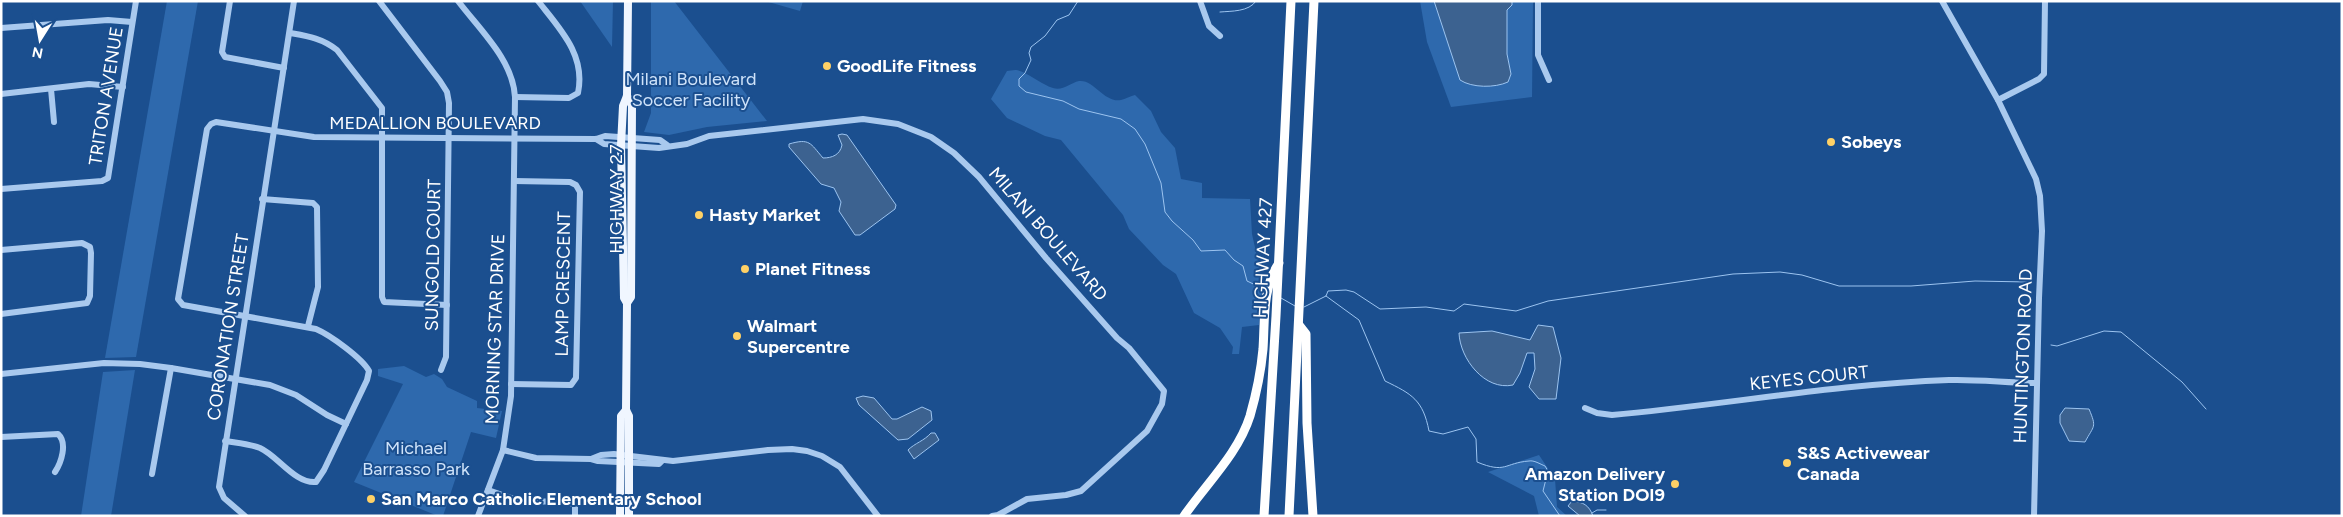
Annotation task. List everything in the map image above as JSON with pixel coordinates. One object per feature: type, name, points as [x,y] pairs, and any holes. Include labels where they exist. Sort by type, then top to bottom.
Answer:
[{"type":"highway","name":"HIGHWAY 427","points":[[1264,516],[1276,316],[1273,282],[1279,263],[1291,1]]},
{"type":"highway","points":[[1289,516],[1314,1]]},
{"type":"highway","points":[[1184,516],[1236,444],[1249,418],[1262,351],[1265,315],[1273,282]]},
{"type":"highway","points":[[1299,325],[1306,334],[1313,516]]},
{"type":"main road","name":"HIGHWAY 27","points":[[620,516],[629,416],[626,410],[627,303],[624,298],[621,141],[623,106],[627,96],[628,1]]},
{"type":"main road","name":"HIGHWAY 27","points":[[627,96],[632,105],[631,298],[627,303]]},
{"type":"main road","name":"HIGHWAY 27","points":[[625,460],[628,516]]},
{"type":"street","name":"TRITON AVENUE","points":[[1,189],[108,178],[136,1]]},
{"type":"street","points":[[230,1],[222,52],[225,57],[284,68]]},
{"type":"street","name":"CORONATION STREET","points":[[245,516],[224,498],[220,490],[262,199],[294,1]]},
{"type":"street","name":"SUNGOLD COURT","points":[[379,1],[446,92],[449,103],[446,357],[441,370]]},
{"type":"street","name":"MORNING STAR DRIVE","points":[[458,1],[508,67],[513,81],[515,97],[511,384],[503,450],[478,516]]},
{"type":"street","points":[[515,97],[571,98],[576,95],[579,89],[579,65],[575,52],[538,1]]},
{"type":"street","points":[[1200,1],[1209,26],[1220,36]]},
{"type":"street","points":[[1538,1],[1538,55],[1549,80]]},
{"type":"street","name":"HUNTINGTON ROAD","points":[[1942,1],[1998,100],[2036,179],[2040,196],[2042,231],[2034,516]]},
{"type":"street","points":[[1998,100],[2039,79],[2044,74],[2045,1]]},
{"type":"street","points":[[1,28],[108,20],[132,22]]},
{"type":"street","points":[[290,33],[319,39],[337,50],[381,104],[384,117],[382,297],[384,302],[388,304],[447,305]]},
{"type":"street","points":[[1,94],[89,84],[123,87]]},
{"type":"street","points":[[51,89],[54,122]]},
{"type":"street","name":"MILANI BOULEVARD","points":[[632,146],[659,148],[667,145],[688,144],[709,136],[737,132],[863,119],[898,124],[930,137],[954,153],[980,177],[1046,258],[1129,348],[1164,391],[1162,404],[1147,431],[1082,491],[1066,495],[1027,499],[998,515],[992,516]]},
{"type":"street","name":"MEDALLION BOULEVARD","points":[[246,316],[183,304],[178,299],[207,129],[211,124],[216,122],[302,137],[596,139],[604,136],[632,146]]},
{"type":"street","name":"MEDALLION BOULEVARD","points":[[621,141],[631,137]]},
{"type":"street","name":"MILANI BOULEVARD","points":[[631,137],[660,140],[667,145]]},
{"type":"street","name":"LAMP CRESCENT","points":[[511,384],[570,385],[575,382],[580,192],[573,183],[514,181]]},
{"type":"street","points":[[262,199],[314,204],[317,207],[318,288],[308,326]]},
{"type":"street","points":[[1,250],[82,243],[88,244],[91,253],[90,296],[87,303],[1,314]]},
{"type":"street","points":[[226,441],[259,448],[294,474],[310,482],[316,482],[346,424],[369,371],[364,364],[327,334],[308,326],[246,316]]},
{"type":"street","points":[[1,374],[104,363],[140,364],[171,368],[270,385],[285,390],[346,424]]},
{"type":"street","points":[[152,474],[171,368]]},
{"type":"street","name":"KEYES COURT","points":[[1585,408],[1597,413],[1612,415],[1929,381],[1964,380],[2037,383]]},
{"type":"street","points":[[1,437],[58,434],[63,442],[60,464],[55,472]]},
{"type":"street","points":[[503,450],[536,458],[591,459],[601,455],[658,464],[662,461],[792,448],[822,456],[840,467],[878,516]]},
{"type":"street","points":[[488,490],[520,501],[568,502],[575,505],[575,516]]},
{"type":"green space","points":[[167,1],[198,1],[136,357],[105,358]]},
{"type":"green space","points":[[580,1],[613,1],[612,47]]},
{"type":"green space","name":"Milani Boulevard Soccer Facility","points":[[651,1],[674,1],[767,121],[707,127],[669,135],[644,132],[651,113]]},
{"type":"green space","points":[[765,1],[803,1],[800,11]]},
{"type":"green space","points":[[1420,1],[1533,1],[1532,97],[1451,107],[1427,42]]},
{"type":"green space","points":[[1015,70],[1057,89],[1084,81],[1115,100],[1135,95],[1151,111],[1161,132],[1175,148],[1181,179],[1202,183],[1202,198],[1250,199],[1252,234],[1263,284],[1259,325],[1242,327],[1239,354],[1232,354],[1233,347],[1220,328],[1194,313],[1176,274],[1163,265],[1129,229],[1123,215],[1061,140],[1045,136],[1007,118],[991,99],[1007,71]]},
{"type":"green space","name":"Michael Barrasso Park","points":[[404,366],[426,377],[434,374],[442,379],[447,387],[477,401],[477,408],[502,411],[496,438],[471,432],[443,516],[438,516],[354,482],[403,384],[378,376],[378,369]]},
{"type":"green space","points":[[135,370],[111,516],[81,516],[103,372]]},
{"type":"green space","points":[[1539,455],[1555,479],[1557,507],[1567,516],[1539,516],[1534,496],[1488,472]]},
{"type":"shaded area","points":[[1434,1],[1512,1],[1512,5],[1507,10],[1507,54],[1511,74],[1508,82],[1484,86],[1471,85],[1460,80]]},
{"type":"shaded area","points":[[838,135],[847,135],[896,205],[895,209],[860,235],[855,235],[839,211],[841,202],[834,188],[821,184],[789,147],[789,144],[806,142],[812,145],[823,158],[829,157],[837,154],[841,148],[842,145]]},
{"type":"shaded area","points":[[1538,325],[1553,327],[1561,358],[1556,399],[1539,399],[1529,387],[1535,369],[1534,353],[1527,353],[1520,373],[1513,385],[1503,386],[1484,378],[1476,371],[1469,362],[1460,343],[1459,333],[1492,331],[1530,340]]},
{"type":"shaded area","points":[[863,396],[874,398],[892,419],[897,419],[922,407],[931,411],[932,420],[908,439],[898,440],[859,405],[856,398]]},
{"type":"shaded area","points":[[2065,408],[2089,409],[2094,423],[2085,442],[2069,441],[2060,423],[2060,415]]},
{"type":"shaded area","points":[[931,433],[935,433],[939,440],[914,459],[908,450]]},
{"type":"shaded area","points":[[1572,501],[1585,505],[1590,509],[1593,516],[1580,516],[1568,506]]},
{"type":"waterway","points":[[1078,1],[1069,15],[1057,20],[1045,36],[1031,47],[1029,53],[1031,60],[1025,73],[1019,79],[1019,86],[1026,92],[1063,101],[1079,109],[1121,119],[1135,129],[1145,144],[1161,183],[1165,212],[1172,221],[1193,240],[1201,251],[1225,250],[1243,266],[1247,281],[1264,289]]},
{"type":"waterway","points":[[1220,12],[1244,9],[1253,5],[1256,1]]},
{"type":"waterway","points":[[1304,307],[1326,296],[1328,291],[1346,290],[1354,292],[1380,309],[1426,307],[1454,311],[1464,304],[1516,311],[1548,301],[1733,274],[1780,272],[1802,275],[1839,286],[1911,286],[1975,281],[2028,282]]},
{"type":"waterway","points":[[1326,296],[1359,320],[1385,381],[1415,399],[1420,405],[1429,431],[1443,434],[1468,427],[1476,439],[1477,462],[1494,467],[1505,467],[1531,461],[1545,466],[1548,471],[1543,491],[1560,516]]},
{"type":"waterway","points":[[1281,298],[1295,306]]},
{"type":"waterway","points":[[2051,345],[2057,346],[2104,331],[2121,332],[2182,382],[2206,409]]},
{"type":"waterway","points":[[1592,513],[1597,510],[1606,510]]},
{"type":"place","name":"GoodLife Fitness","points":[[827,66]]},
{"type":"place","name":"Sobeys","points":[[1831,142]]},
{"type":"place","name":"Hasty Market","points":[[699,215]]},
{"type":"place","name":"Planet Fitness","points":[[745,269]]},
{"type":"place","name":"Walmart Supercentre","points":[[737,336]]},
{"type":"place","name":"S&S Activewear Canada","points":[[1787,463]]},
{"type":"place","name":"Amazon Delivery Station DOI9","points":[[1675,484]]},
{"type":"place","name":"San Marco Catholic Elementary School","points":[[371,499]]}]
